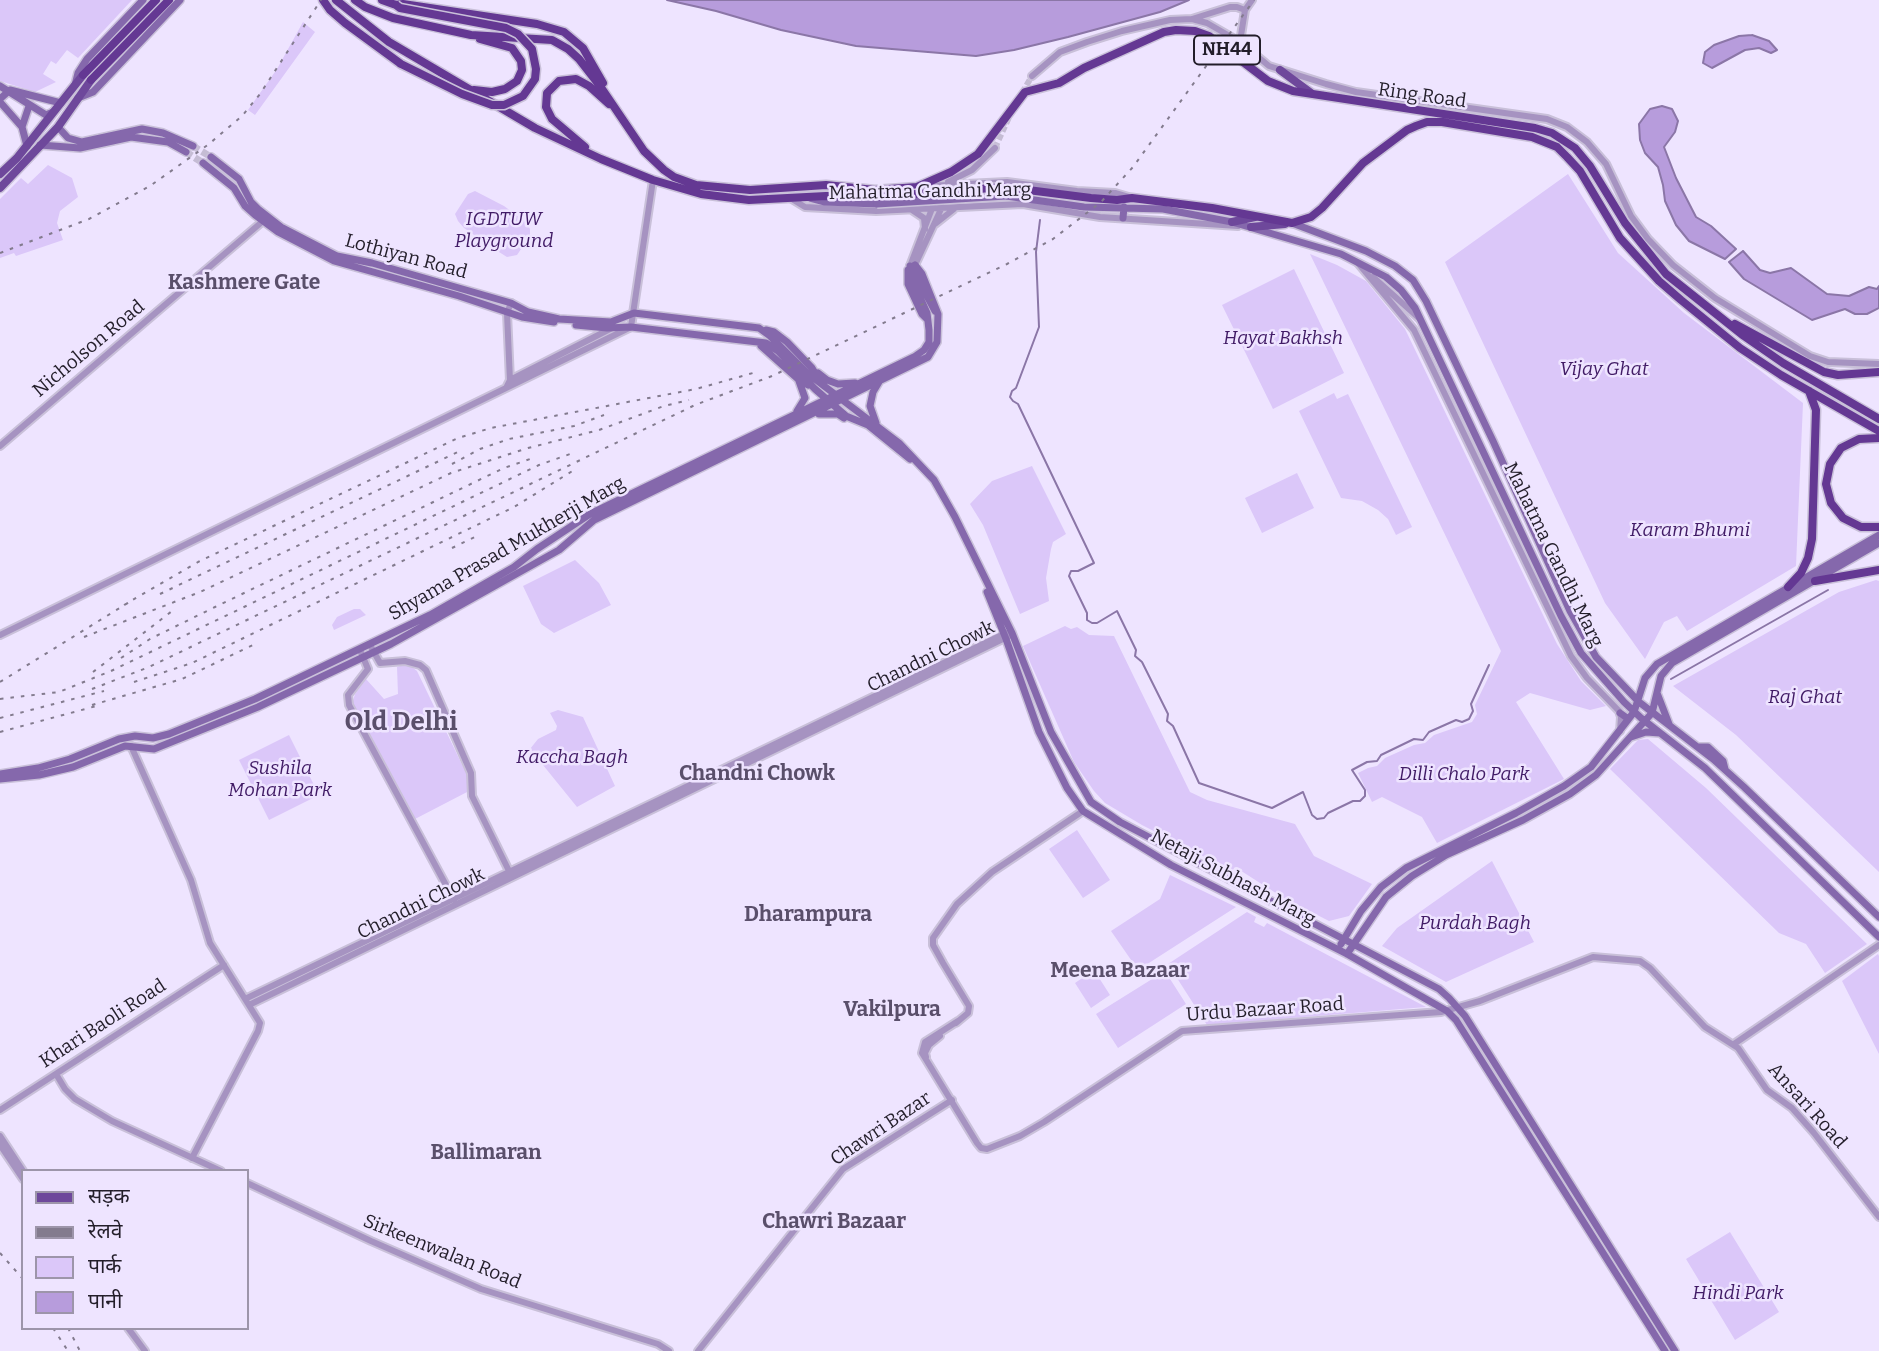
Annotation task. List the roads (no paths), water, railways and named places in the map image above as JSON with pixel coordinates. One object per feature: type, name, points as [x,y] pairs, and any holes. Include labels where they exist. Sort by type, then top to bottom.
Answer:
[{"type":"highway","points":[[87,78],[156,0]]},
{"type":"highway","points":[[87,78],[169,0]]},
{"type":"highway","points":[[323,0],[345,23],[401,64],[461,94],[492,105],[504,105],[523,96],[535,79],[532,49],[518,34],[506,28],[400,8],[382,0]]},
{"type":"highway","name":"Mahatma Gandhi Marg","points":[[336,0],[388,42],[536,128],[601,159],[653,180],[701,194],[749,200],[792,199]]},
{"type":"highway","name":"Mahatma Gandhi Marg","points":[[355,0],[393,18],[471,35],[512,48],[520,58],[522,70],[517,81],[499,91],[466,88]]},
{"type":"highway","points":[[396,5],[537,24],[564,32],[576,40],[591,61],[619,113]]},
{"type":"highway","name":"Ring Road","points":[[918,187],[951,172],[978,154],[1026,92],[1059,83],[1104,58],[1164,32],[1186,30],[1209,36],[1268,81],[1293,91],[1535,128],[1552,133],[1575,148],[1590,166],[1625,223],[1644,250],[1666,274],[1695,289],[1719,316],[1783,363],[1879,419]]},
{"type":"highway","name":"Mahatma Gandhi Marg","points":[[471,35],[552,40],[568,49],[579,59],[654,162],[674,177],[696,185],[750,190],[825,185],[875,190],[918,187]]},
{"type":"highway","points":[[601,159],[562,130],[552,119],[546,107],[547,93],[559,81],[576,79],[589,86],[619,113]]},
{"type":"highway","name":"Ring Road","points":[[1292,223],[1311,217],[1363,163],[1407,130],[1427,122],[1442,122],[1532,137],[1557,148],[1567,156],[1580,171],[1620,238],[1659,281],[1740,348],[1879,431]]},
{"type":"highway","points":[[792,199],[890,197],[1004,187],[1120,204],[1132,198],[1292,223]]},
{"type":"highway","points":[[1063,194],[1077,191]]},
{"type":"highway","points":[[1719,316],[1824,372],[1838,375],[1879,372]]},
{"type":"highway","points":[[1788,587],[1801,573],[1808,558],[1813,523],[1815,410],[1810,391]]},
{"type":"highway","points":[[1879,438],[1859,439],[1847,444],[1833,458],[1826,477],[1831,503],[1843,518],[1861,527],[1879,527]]},
{"type":"highway","points":[[1812,578],[1879,570]]},
{"type":"main road","points":[[75,86],[78,72],[87,59],[143,0]]},
{"type":"main road","points":[[78,99],[93,92],[180,0]]},
{"type":"main road","points":[[1280,70],[1311,93]]},
{"type":"main road","points":[[0,174],[27,146],[75,86],[87,78]]},
{"type":"main road","points":[[0,188],[58,127],[78,99],[87,78]]},
{"type":"main road","points":[[3,89],[16,90],[59,106]]},
{"type":"main road","points":[[3,89],[46,115],[59,106]]},
{"type":"main road","points":[[3,89],[0,101],[22,127],[27,146]]},
{"type":"main road","points":[[22,127],[29,106]]},
{"type":"main road","points":[[58,127],[68,138],[82,142],[142,130],[163,133],[193,146]]},
{"type":"main road","points":[[40,145],[80,148],[131,136],[168,142],[186,152]]},
{"type":"main road","name":"Lothiyan Road","points":[[211,157],[239,179],[251,202],[258,209],[281,227],[337,256],[372,263],[511,303],[527,312],[559,319],[611,323],[634,311]]},
{"type":"main road","name":"Lothiyan Road","points":[[203,163],[234,188],[245,206],[263,221],[278,232],[334,261],[508,313],[547,321],[611,328],[631,327],[754,341]]},
{"type":"main road","name":"Mahatma Gandhi Marg","points":[[826,199],[877,204],[982,196],[1084,207],[1120,204],[1163,209],[1232,222],[1297,240],[1356,261],[1386,277],[1401,290],[1421,320],[1574,642],[1634,712],[1728,789],[1879,937]]},
{"type":"main road","points":[[1120,204],[1123,218]]},
{"type":"main road","points":[[1232,222],[1258,216]]},
{"type":"main road","points":[[1251,227],[1292,223]]},
{"type":"main road","name":"Mahatma Gandhi Marg","points":[[1292,223],[1366,251],[1409,276],[1426,301],[1583,636],[1596,657],[1639,702],[1725,769],[1879,917]]},
{"type":"main road","points":[[829,402],[879,382],[928,357],[937,342],[938,314],[922,274],[912,266],[907,276],[908,284],[922,314],[928,320],[929,342],[924,351],[863,382],[840,397]]},
{"type":"main road","points":[[634,311],[774,332],[827,380],[838,384],[863,382]]},
{"type":"main road","points":[[704,335],[706,322]]},
{"type":"main road","points":[[722,338],[723,324]]},
{"type":"main road","name":"Netaji Subhash Marg","points":[[759,328],[912,455],[934,480],[955,517],[1007,635],[1039,732],[1067,788],[1083,811],[1171,865],[1347,954],[1447,1011],[1456,1020],[1665,1351]]},
{"type":"main road","points":[[754,341],[799,380],[815,389]]},
{"type":"main road","points":[[754,341],[766,343],[778,351],[815,389]]},
{"type":"main road","points":[[812,368],[821,382]]},
{"type":"main road","points":[[792,416],[801,408],[805,398],[799,380]]},
{"type":"main road","points":[[877,426],[870,406],[879,382]]},
{"type":"main road","name":"Netaji Subhash Marg","points":[[815,389],[846,416],[868,425],[916,464],[932,483],[961,536],[1051,731],[1091,802],[1120,822],[1438,989],[1458,1007],[1675,1351]]},
{"type":"main road","name":"Shyama Prasad Mukherji Marg","points":[[372,649],[514,567],[590,514],[792,416],[829,402]]},
{"type":"main road","name":"Shyama Prasad Mukherji Marg","points":[[0,776],[38,775],[62,769],[115,748],[154,749],[258,707],[559,550],[594,520],[805,418],[829,402]]},
{"type":"main road","points":[[805,418],[823,413],[834,414],[868,425]]},
{"type":"main road","points":[[1347,954],[1386,897],[1412,876],[1446,855],[1523,820],[1570,794],[1596,775],[1652,713],[1661,676],[1682,656],[1879,535]]},
{"type":"main road","points":[[1338,950],[1361,911],[1381,887],[1406,868],[1516,813],[1591,767],[1634,712],[1645,678],[1657,664],[1788,587],[1833,570],[1879,543]]},
{"type":"main road","name":"Shyama Prasad Mukherji Marg","points":[[0,776],[70,759],[127,738],[153,738],[169,734],[362,654]]},
{"type":"main road","points":[[1597,689],[1605,681]]},
{"type":"main road","points":[[1657,692],[1669,725]]},
{"type":"main road","points":[[1623,723],[1624,702]]},
{"type":"main road","points":[[1630,737],[1646,732],[1660,733]]},
{"type":"street","points":[[1240,42],[1243,9],[1250,1]]},
{"type":"street","points":[[1033,78],[1060,52],[1122,31],[1170,20],[1192,19],[1230,7],[1243,9]]},
{"type":"street","points":[[1192,19],[1207,23],[1240,42],[1260,60],[1280,70],[1356,92],[1547,119],[1567,127],[1587,142],[1606,164],[1631,216],[1648,239],[1695,289],[1810,356],[1828,362],[1879,363]]},
{"type":"street","points":[[912,266],[929,227],[956,184],[984,166],[996,149],[972,170],[947,183]]},
{"type":"street","points":[[929,227],[932,208],[951,172]]},
{"type":"street","points":[[0,635],[631,327],[653,180]]},
{"type":"street","points":[[929,227],[924,218],[912,210],[918,187],[947,183],[1007,182],[1115,193],[1132,198]]},
{"type":"street","name":"Mahatma Gandhi Marg","points":[[792,199],[805,207],[831,210],[912,210],[1023,204],[1123,218],[1251,227]]},
{"type":"street","points":[[929,227],[959,207]]},
{"type":"street","name":"Nicholson Road","points":[[0,446],[263,221]]},
{"type":"street","points":[[1356,261],[1413,330],[1571,656],[1623,723]]},
{"type":"street","points":[[1368,274],[1421,320]]},
{"type":"street","points":[[510,384],[508,313],[511,303]]},
{"type":"street","points":[[510,384],[611,328],[624,317]]},
{"type":"street","name":"Chandni Chowk","points":[[247,1002],[1007,635]]},
{"type":"street","points":[[372,649],[382,663]]},
{"type":"street","points":[[362,654],[367,670]]},
{"type":"street","points":[[454,902],[348,703],[351,690],[367,670],[382,663],[413,663],[426,670],[471,774],[472,796],[510,875]]},
{"type":"street","points":[[127,738],[191,880],[205,931],[258,1020],[259,1029],[192,1158]]},
{"type":"street","points":[[952,1100],[926,1063],[921,1050],[925,1042],[968,1013],[969,1006],[933,945],[933,938],[957,904],[992,872],[1083,811]]},
{"type":"street","points":[[1734,1044],[1879,945]]},
{"type":"street","name":"Ansari Road","points":[[1447,1011],[1593,957],[1644,962],[1705,1027],[1734,1044],[1767,1090],[1792,1108],[1879,1217]]},
{"type":"street","name":"Khari Baoli Road","points":[[0,1110],[224,965]]},
{"type":"street","name":"Urdu Bazaar Road","points":[[952,1100],[979,1146],[984,1149],[1020,1136],[1044,1122],[1182,1031],[1447,1011]]},
{"type":"street","points":[[56,1074],[75,1099],[112,1121],[217,1169]]},
{"type":"street","name":"Chawri Bazar","points":[[698,1351],[843,1169],[952,1100]]},
{"type":"street","points":[[0,1136],[22,1169]]},
{"type":"street","points":[[0,1144],[21,1176]]},
{"type":"street","name":"Sirkeenwalan Road","points":[[248,1183],[481,1289],[658,1344],[669,1351]]},
{"type":"street","points":[[127,1330],[143,1351]]},
{"type":"water","points":[[667,0],[1189,0],[1160,12],[1068,37],[976,56],[856,46],[781,30]]},
{"type":"water","points":[[1752,35],[1769,41],[1777,50],[1771,53],[1759,48],[1745,50],[1712,68],[1703,63],[1705,52],[1714,45],[1739,36]]},
{"type":"water","points":[[1662,106],[1672,109],[1678,121],[1675,132],[1664,147],[1676,178],[1696,217],[1711,226],[1736,249],[1725,259],[1689,241],[1676,225],[1665,201],[1658,167],[1645,153],[1640,140],[1639,124],[1650,109]]},
{"type":"water","points":[[1743,251],[1760,270],[1770,273],[1791,268],[1827,294],[1849,296],[1869,287],[1877,289],[1879,286],[1879,308],[1867,314],[1855,314],[1845,309],[1812,320],[1744,279],[1729,262]]},
{"type":"waterway","points":[[1040,220],[1036,252],[1039,327],[1010,397],[1018,404],[1094,563],[1078,571],[1071,571],[1069,576],[1087,613],[1087,620],[1097,623],[1117,611],[1136,650],[1135,656],[1142,662],[1168,714],[1167,721],[1173,726],[1199,783],[1272,808],[1303,792],[1312,815],[1317,819],[1324,818],[1328,813],[1353,801],[1360,801],[1365,796],[1365,790],[1352,770],[1367,762],[1377,761],[1381,755],[1414,739],[1423,740],[1429,732],[1456,720],[1462,722],[1469,719],[1473,711],[1471,704],[1489,665]]},
{"type":"waterway","points":[[1671,679],[1828,590]]},
{"type":"tunnel","points":[[1022,93],[1032,76]]},
{"type":"tunnel","points":[[995,148],[1010,115]]},
{"type":"tunnel","points":[[193,146],[211,157]]},
{"type":"tunnel","points":[[186,152],[203,163]]},
{"type":"railway","points":[[0,253],[89,219],[150,186],[209,144],[242,116],[260,94],[321,0]]},
{"type":"railway","points":[[92,689],[149,667],[695,405],[772,376],[1007,264],[1053,239],[1101,202],[1133,167],[1254,0]]},
{"type":"railway","points":[[124,605],[198,562],[458,438],[491,428],[696,389],[753,373]]},
{"type":"railway","points":[[84,637],[200,592],[451,473],[528,448],[599,430],[664,406],[689,400]]},
{"type":"railway","points":[[452,464],[480,449],[509,439],[574,426],[604,415]]},
{"type":"railway","points":[[160,594],[460,451]]},
{"type":"railway","points":[[0,699],[59,692],[111,671],[539,465],[573,453]]},
{"type":"railway","points":[[121,658],[150,639],[215,607],[504,468],[536,457]]},
{"type":"railway","points":[[134,682],[192,663],[514,507],[574,470]]},
{"type":"railway","points":[[452,548],[477,536]]},
{"type":"railway","points":[[0,682],[131,601]]},
{"type":"railway","points":[[93,672],[176,608]]},
{"type":"railway","points":[[92,705],[182,679],[255,644]]},
{"type":"railway","points":[[0,718],[104,691]]},
{"type":"railway","points":[[0,732],[100,705]]},
{"type":"railway","points":[[0,1253],[21,1277]]},
{"type":"railway","points":[[54,1330],[68,1351]]},
{"type":"railway","points":[[69,1330],[80,1351]]},
{"type":"district","name":"Kashmere Gate","points":[[244,283]]},
{"type":"district","name":"Old Delhi","points":[[401,723]]},
{"type":"district","name":"Chandni Chowk","points":[[757,774]]},
{"type":"district","name":"Dharampura","points":[[808,915]]},
{"type":"district","name":"Meena Bazaar","points":[[1120,971]]},
{"type":"district","name":"Vakilpura","points":[[892,1010]]},
{"type":"district","name":"Ballimaran","points":[[486,1153]]},
{"type":"district","name":"Chawri Bazaar","points":[[834,1222]]},
{"type":"park label","name":"IGDTUW Playground","points":[[504,231]]},
{"type":"park label","name":"Hayat Bakhsh","points":[[1283,339]]},
{"type":"park label","name":"Vijay Ghat","points":[[1604,370]]},
{"type":"park label","name":"Karam Bhumi","points":[[1690,531]]},
{"type":"park label","name":"Raj Ghat","points":[[1805,698]]},
{"type":"park label","name":"Kaccha Bagh","points":[[572,758]]},
{"type":"park label","name":"Dilli Chalo Park","points":[[1464,775]]},
{"type":"park label","name":"Sushila Mohan Park","points":[[280,780]]},
{"type":"park label","name":"Purdah Bagh","points":[[1475,924]]},
{"type":"park label","name":"Hindi Park","points":[[1738,1294]]}]
